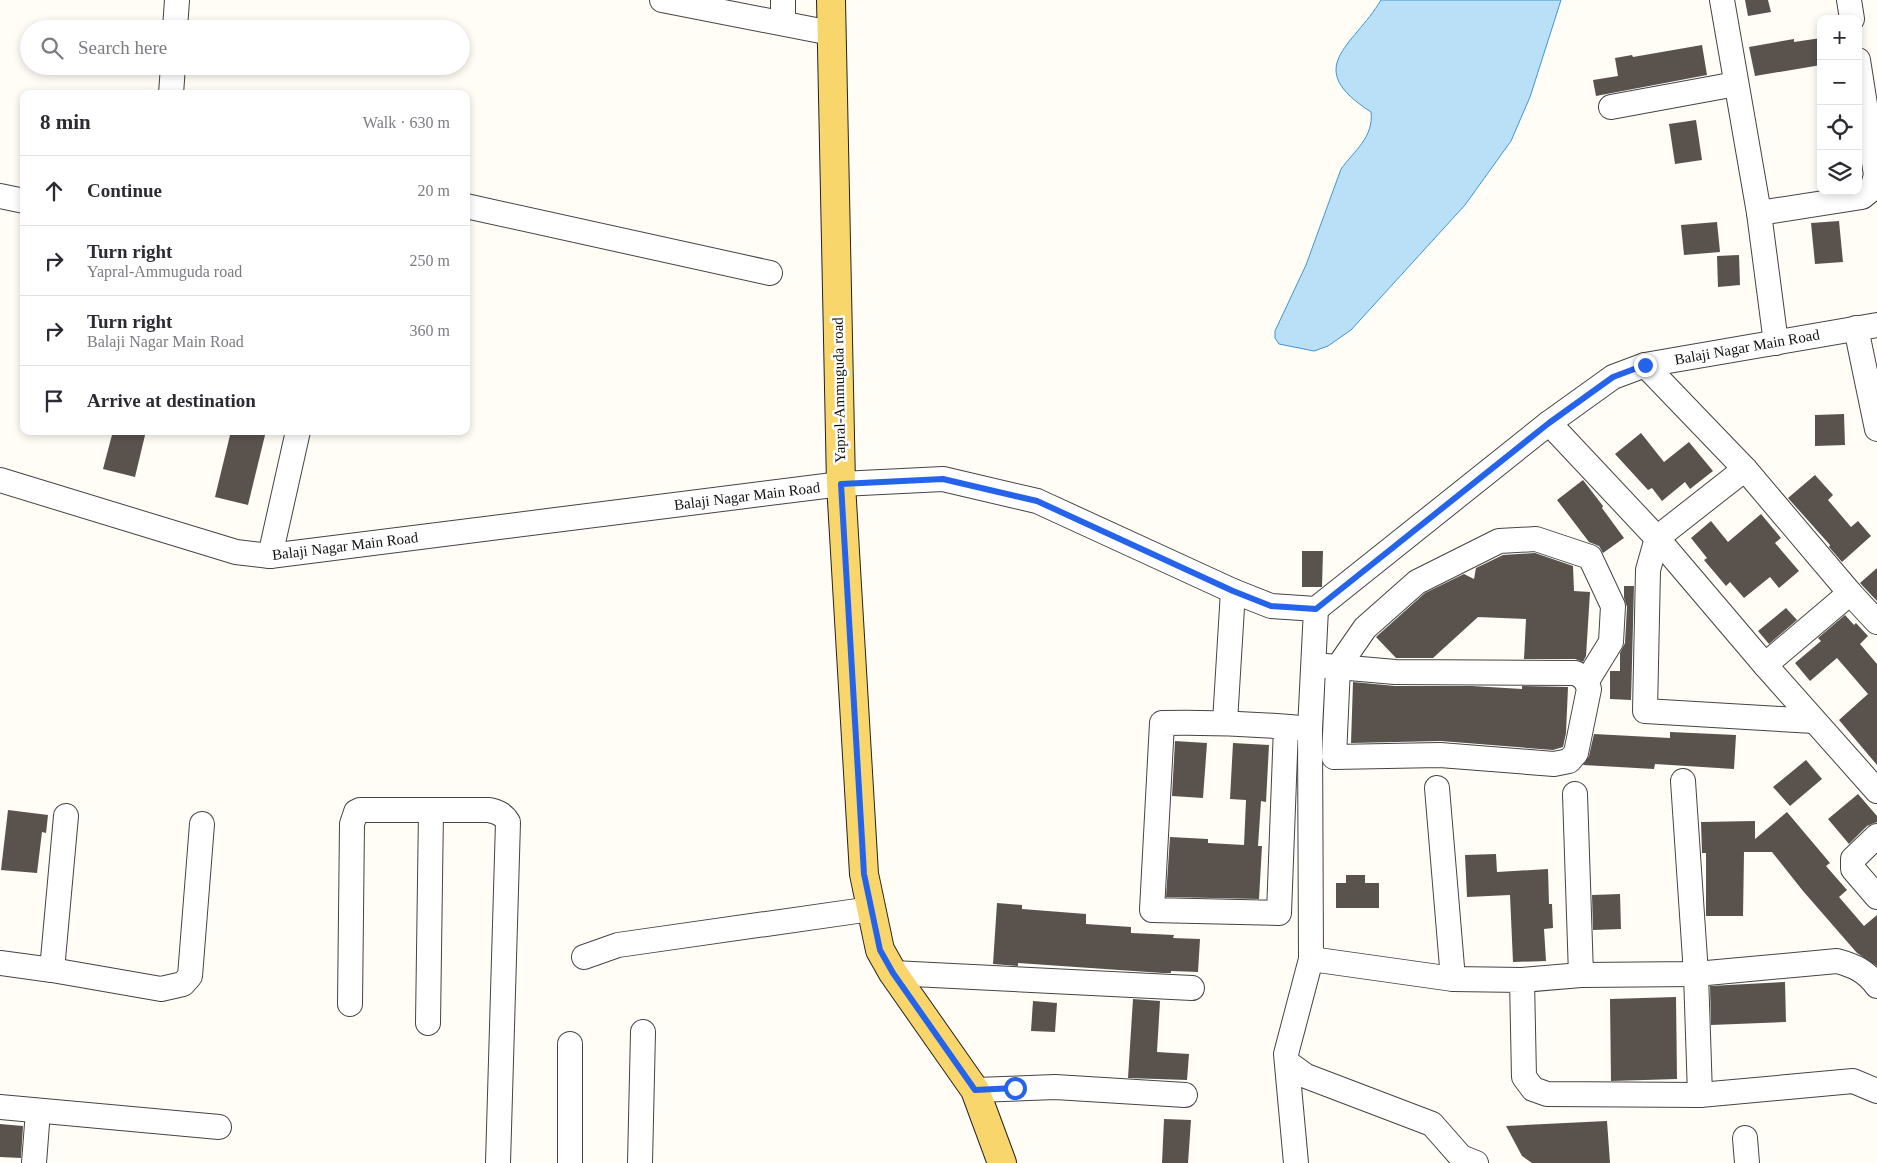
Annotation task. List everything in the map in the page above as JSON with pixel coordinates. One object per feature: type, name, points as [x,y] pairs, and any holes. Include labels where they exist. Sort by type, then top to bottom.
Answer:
[{"type":"main road","name":"Yapral-Ammuguda road","points":[[831,0],[841,484],[864,874],[880,950],[893,973],[975,1090],[1002,1163]]},
{"type":"street","points":[[176,20],[177,0]]},
{"type":"street","points":[[662,0],[831,33]]},
{"type":"street","points":[[1722,0],[1759,213],[1776,342]]},
{"type":"street","points":[[1849,0],[1851,15]]},
{"type":"street","points":[[171,90],[172,75]]},
{"type":"street","points":[[1611,107],[1736,84]]},
{"type":"street","points":[[1759,213],[1862,197],[1872,189],[1876,174],[1862,85]]},
{"type":"street","points":[[0,196],[20,199]]},
{"type":"street","points":[[470,207],[770,273]]},
{"type":"street","points":[[1867,326],[1877,428]]},
{"type":"street","name":"Balaji Nagar Main Road","points":[[0,480],[236,552],[270,556],[841,484],[943,479],[1037,501],[1233,591],[1271,606],[1316,609],[1549,423],[1613,377],[1645,365],[1867,326]]},
{"type":"street","points":[[1645,365],[1745,469],[1850,593],[1876,619]]},
{"type":"street","points":[[1549,423],[1657,538],[1814,721],[1875,784]]},
{"type":"street","points":[[270,556],[297,435]]},
{"type":"street","points":[[1745,469],[1657,538],[1648,570],[1645,711],[1814,721]]},
{"type":"street","points":[[1314,666],[1338,667],[1395,672],[1575,673],[1587,681],[1588,689],[1576,753],[1568,762],[1554,764],[1440,755],[1334,757],[1338,667],[1365,628],[1417,582],[1499,541],[1536,538],[1590,557],[1613,606],[1611,642],[1587,681]]},
{"type":"street","points":[[1225,722],[1233,591]]},
{"type":"street","points":[[1765,665],[1850,593]]},
{"type":"street","points":[[1296,1163],[1286,1054],[1311,959],[1310,729],[1316,609]]},
{"type":"street","points":[[1286,726],[1279,913],[1152,910],[1162,723],[1225,722],[1286,726],[1310,729]]},
{"type":"street","points":[[1683,781],[1696,974],[1700,1095]]},
{"type":"street","points":[[1437,788],[1453,979]]},
{"type":"street","points":[[1576,794],[1581,975]]},
{"type":"street","points":[[350,1004],[353,817],[356,812],[360,810],[489,810],[500,813],[508,822],[498,1163]]},
{"type":"street","points":[[428,1023],[431,810]]},
{"type":"street","points":[[52,970],[66,816]]},
{"type":"street","points":[[0,963],[161,989],[183,984],[190,976],[202,824]]},
{"type":"street","points":[[1877,836],[1853,859],[1854,869],[1877,897]]},
{"type":"street","points":[[584,958],[618,945],[871,910]]},
{"type":"street","points":[[1311,959],[1453,979],[1522,980],[1581,975],[1696,974],[1838,961],[1857,967],[1870,977],[1877,986]]},
{"type":"street","points":[[893,973],[1192,988]]},
{"type":"street","points":[[1522,980],[1524,1077],[1533,1089],[1547,1094],[1700,1095],[1853,1080],[1877,1091]]},
{"type":"street","points":[[640,1163],[643,1032]]},
{"type":"street","points":[[570,1044],[570,1163]]},
{"type":"street","points":[[1288,1063],[1306,1076],[1432,1124],[1466,1161]]},
{"type":"street","points":[[975,1090],[1055,1087],[1185,1095]]},
{"type":"street","points":[[0,1107],[219,1127]]},
{"type":"street","points":[[34,1163],[38,1111]]},
{"type":"street","points":[[1746,1138],[1747,1163]]},
{"type":"water","points":[[1381,0],[1561,0],[1530,97],[1511,141],[1465,205],[1351,330],[1328,346],[1314,351],[1279,344],[1275,338],[1275,331],[1306,265],[1341,169],[1362,143],[1369,129],[1371,112],[1350,96],[1339,82],[1336,69],[1339,57],[1347,44]]},
{"type":"building","points":[[1745,0],[1768,0],[1771,12],[1748,16]]},
{"type":"building","points":[[1794,39],[1794,42],[1817,39],[1817,66],[1755,76],[1749,47]]},
{"type":"building","points":[[1702,45],[1707,75],[1596,96],[1593,80],[1618,76],[1615,58],[1632,55],[1633,57]]},
{"type":"building","points":[[1696,120],[1702,160],[1675,164],[1669,124]]},
{"type":"building","points":[[1839,221],[1843,262],[1815,264],[1811,223]]},
{"type":"building","points":[[1717,222],[1720,252],[1684,255],[1681,225]]},
{"type":"building","points":[[1739,255],[1740,285],[1718,287],[1717,256]]},
{"type":"building","points":[[1844,414],[1845,445],[1815,446],[1815,415]]},
{"type":"building","points":[[1641,433],[1664,462],[1689,442],[1713,471],[1690,489],[1685,482],[1662,501],[1652,488],[1648,490],[1615,454]]},
{"type":"building","points":[[112,435],[145,435],[135,477],[103,469]]},
{"type":"building","points":[[230,435],[265,435],[248,505],[215,497]]},
{"type":"building","points":[[1815,475],[1833,495],[1828,500],[1851,527],[1858,521],[1871,536],[1842,562],[1829,547],[1830,545],[1788,498]]},
{"type":"building","points":[[1583,480],[1624,538],[1603,553],[1599,546],[1589,542],[1557,500]]},
{"type":"building","points":[[1761,514],[1781,538],[1775,543],[1799,571],[1779,588],[1770,577],[1744,598],[1730,582],[1726,586],[1704,560],[1707,558],[1691,538],[1711,521],[1728,542]]},
{"type":"building","points":[[1302,551],[1323,551],[1322,587],[1302,587]]},
{"type":"building","points":[[1535,553],[1573,566],[1574,591],[1590,592],[1586,656],[1583,662],[1575,659],[1524,659],[1526,619],[1478,617],[1433,658],[1396,658],[1376,637],[1425,593],[1464,574],[1474,579],[1476,568],[1503,555]]},
{"type":"building","points":[[1877,568],[1877,601],[1860,583]]},
{"type":"building","points":[[1624,586],[1634,586],[1631,700],[1610,699],[1610,671],[1620,671],[1620,653],[1625,643],[1627,607],[1624,598]]},
{"type":"building","points":[[1786,608],[1797,620],[1769,644],[1758,631]]},
{"type":"building","points":[[1845,615],[1854,625],[1856,623],[1868,636],[1860,644],[1877,664],[1877,765],[1839,720],[1868,694],[1837,658],[1810,681],[1795,663],[1821,641],[1818,638]]},
{"type":"building","points":[[1353,682],[1395,686],[1472,686],[1522,689],[1522,686],[1568,687],[1566,733],[1563,747],[1553,750],[1441,741],[1351,743]]},
{"type":"building","points":[[1670,732],[1736,735],[1734,769],[1655,764],[1654,769],[1583,765],[1589,756],[1594,734],[1670,738]]},
{"type":"building","points":[[1175,741],[1207,743],[1203,798],[1172,796]]},
{"type":"building","points":[[1233,743],[1269,745],[1266,802],[1261,801],[1258,846],[1262,846],[1259,899],[1166,897],[1170,837],[1208,839],[1208,843],[1244,845],[1246,800],[1230,799]]},
{"type":"building","points":[[1806,760],[1822,779],[1790,806],[1773,787]]},
{"type":"building","points":[[1858,794],[1877,816],[1877,822],[1867,826],[1849,844],[1828,819]]},
{"type":"building","points":[[8,810],[48,815],[46,833],[42,832],[37,873],[1,870]]},
{"type":"building","points":[[1787,812],[1830,863],[1826,866],[1847,890],[1839,897],[1864,926],[1877,915],[1877,966],[1857,953],[1772,852],[1744,852],[1743,916],[1706,916],[1706,853],[1702,853],[1701,822],[1755,821],[1755,839]]},
{"type":"building","points":[[1496,854],[1497,872],[1548,869],[1549,904],[1552,904],[1553,928],[1544,929],[1546,961],[1513,962],[1510,895],[1467,897],[1465,855]]},
{"type":"building","points":[[1346,875],[1365,875],[1365,883],[1379,883],[1379,908],[1336,908],[1336,883],[1346,883]]},
{"type":"building","points":[[1620,894],[1621,929],[1593,930],[1592,895]]},
{"type":"building","points":[[997,903],[1022,905],[1022,909],[1086,914],[1086,924],[1131,927],[1131,933],[1174,935],[1173,938],[1200,939],[1198,972],[1171,971],[1171,973],[1163,973],[1018,963],[1018,966],[993,964]]},
{"type":"building","points":[[1785,982],[1786,1022],[1711,1025],[1710,986]]},
{"type":"building","points":[[1676,997],[1677,1079],[1611,1081],[1610,999]]},
{"type":"building","points":[[1133,999],[1160,1001],[1157,1052],[1189,1054],[1187,1080],[1128,1078]]},
{"type":"building","points":[[1033,1001],[1057,1003],[1055,1032],[1031,1031]]},
{"type":"building","points":[[1164,1119],[1191,1120],[1188,1163],[1162,1163]]},
{"type":"building","points":[[1607,1121],[1610,1163],[1532,1163],[1522,1156],[1506,1126]]},
{"type":"building","points":[[0,1124],[23,1126],[21,1158],[0,1157]]},
{"type":"route","points":[[1015,1088],[975,1090],[893,973],[880,950],[864,874],[841,484],[943,479],[1037,501],[1233,591],[1271,606],[1316,609],[1549,423],[1613,377],[1645,365]]}]
